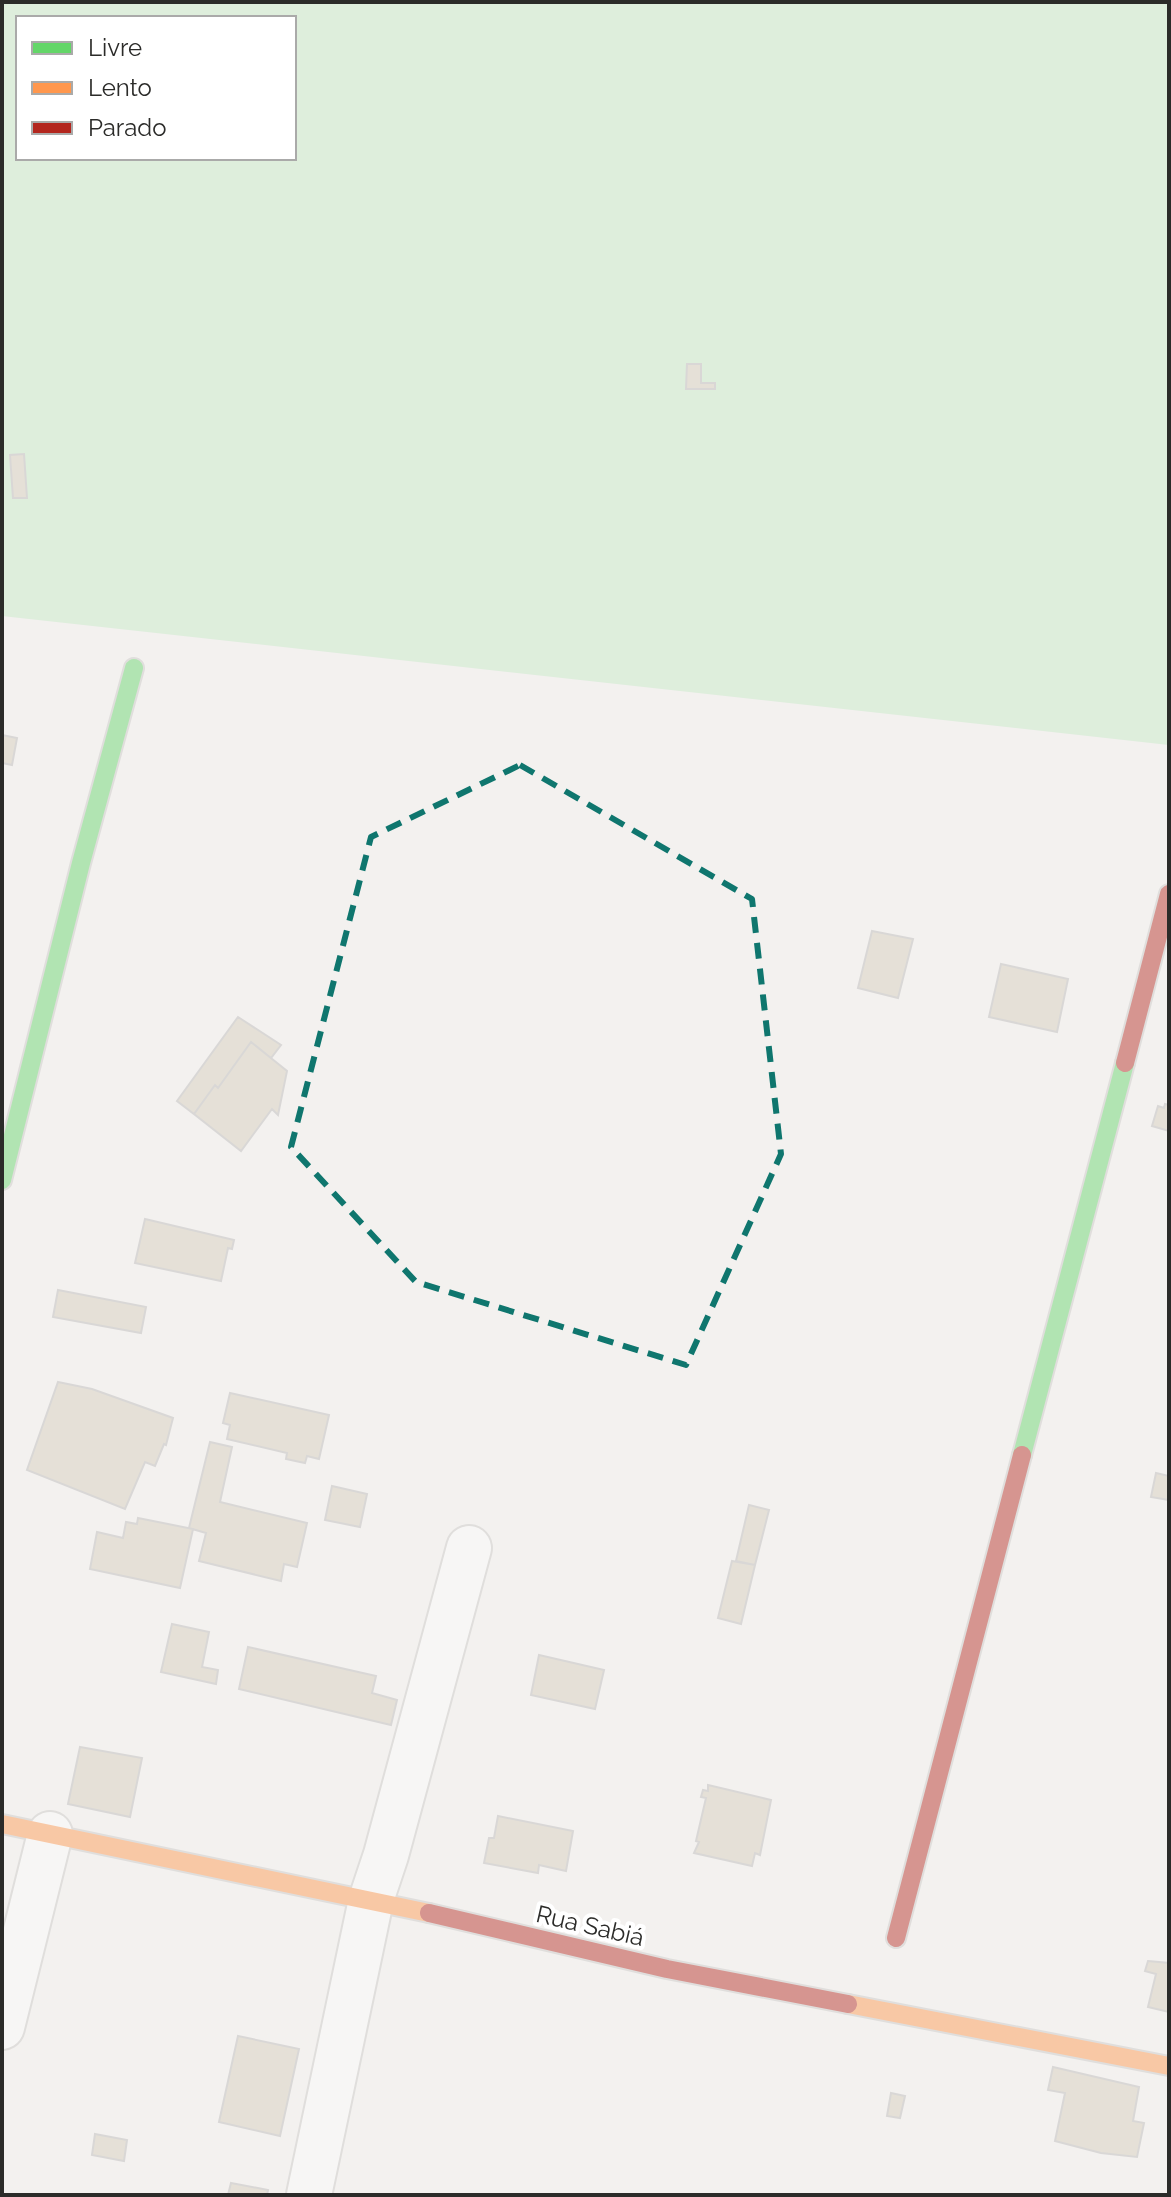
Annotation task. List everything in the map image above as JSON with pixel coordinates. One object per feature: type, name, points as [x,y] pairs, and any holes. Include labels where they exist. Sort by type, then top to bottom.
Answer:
[{"type":"street","points":[[2,1180],[81,863],[134,668]]},
{"type":"street","points":[[896,1938],[1169,894]]},
{"type":"street","points":[[309,2195],[371,1900],[469,1548]]},
{"type":"street","name":"Rua Sabiá","points":[[2,1824],[371,1900],[667,1969],[1169,2066]]},
{"type":"street","points":[[2,2027],[50,1834]]},
{"type":"highlighted area","points":[[520,765],[752,899],[781,1154],[686,1365],[416,1282],[291,1147],[371,837]]},
{"type":"green space","points":[[2,2],[1169,2],[1169,745],[2,616]]},
{"type":"building","points":[[687,364],[701,364],[701,383],[715,383],[715,389],[686,389]]},
{"type":"building","points":[[24,454],[27,498],[13,498],[10,455]]},
{"type":"building","points":[[2,735],[17,738],[12,765],[2,763]]},
{"type":"building","points":[[872,931],[913,939],[898,998],[858,988]]},
{"type":"building","points":[[1001,964],[1068,979],[1057,1032],[989,1017]]},
{"type":"building","points":[[238,1017],[281,1045],[271,1058],[251,1042],[218,1088],[215,1085],[194,1114],[177,1101]]},
{"type":"building","points":[[251,1042],[287,1071],[278,1115],[272,1109],[241,1151],[194,1114],[215,1085],[218,1088]]},
{"type":"building","points":[[1165,1104],[1169,1105],[1169,1131],[1152,1126],[1158,1106],[1164,1108]]},
{"type":"building","points":[[145,1219],[234,1240],[232,1249],[228,1248],[221,1281],[135,1263]]},
{"type":"building","points":[[58,1290],[146,1307],[141,1333],[53,1317]]},
{"type":"building","points":[[58,1382],[92,1389],[173,1418],[166,1445],[155,1466],[145,1462],[125,1509],[27,1470]]},
{"type":"building","points":[[230,1393],[329,1415],[319,1459],[307,1456],[305,1463],[286,1459],[287,1453],[227,1439],[230,1425],[223,1423]]},
{"type":"building","points":[[210,1442],[232,1447],[220,1502],[307,1523],[297,1567],[284,1564],[281,1581],[199,1561],[206,1533],[189,1528]]},
{"type":"building","points":[[1156,1473],[1169,1476],[1169,1500],[1151,1497]]},
{"type":"building","points":[[332,1486],[367,1494],[360,1527],[325,1520]]},
{"type":"building","points":[[749,1505],[769,1510],[755,1565],[736,1561]]},
{"type":"building","points":[[138,1518],[193,1529],[180,1588],[90,1569],[97,1532],[123,1538],[126,1522],[137,1524]]},
{"type":"building","points":[[732,1561],[755,1565],[741,1624],[718,1618]]},
{"type":"building","points":[[172,1624],[209,1632],[202,1667],[218,1670],[216,1684],[161,1672]]},
{"type":"building","points":[[248,1647],[376,1676],[372,1693],[397,1700],[391,1725],[239,1689]]},
{"type":"building","points":[[539,1655],[604,1670],[595,1709],[531,1695]]},
{"type":"building","points":[[80,1747],[142,1758],[130,1817],[68,1804]]},
{"type":"building","points":[[708,1785],[771,1800],[760,1855],[755,1853],[752,1866],[694,1853],[699,1842],[696,1841],[706,1798],[701,1797],[703,1790],[708,1791]]},
{"type":"building","points":[[498,1816],[573,1831],[566,1871],[539,1865],[538,1873],[484,1863],[489,1838],[494,1838]]},
{"type":"building","points":[[1148,1961],[1169,1963],[1169,2012],[1148,2007],[1156,1974],[1145,1971]]},
{"type":"building","points":[[238,2036],[299,2049],[280,2136],[219,2122]]},
{"type":"building","points":[[1053,2067],[1139,2087],[1133,2121],[1144,2123],[1137,2157],[1101,2153],[1055,2141],[1065,2093],[1048,2090]]},
{"type":"building","points":[[891,2093],[905,2096],[900,2118],[887,2116]]},
{"type":"building","points":[[95,2134],[127,2140],[124,2161],[92,2155]]},
{"type":"building","points":[[231,2183],[268,2190],[267,2195],[228,2195]]},
{"type":"traffic: fast","points":[[2,1180],[81,863],[134,668]]},
{"type":"traffic: fast","points":[[1022,1455],[1125,1063]]},
{"type":"traffic: slow","points":[[2,1824],[429,1913]]},
{"type":"traffic: slow","points":[[848,2004],[1169,2066]]},
{"type":"traffic: jam","points":[[1125,1063],[1169,894]]},
{"type":"traffic: jam","points":[[896,1938],[1022,1455]]},
{"type":"traffic: jam","points":[[429,1913],[667,1969],[848,2004]]}]
